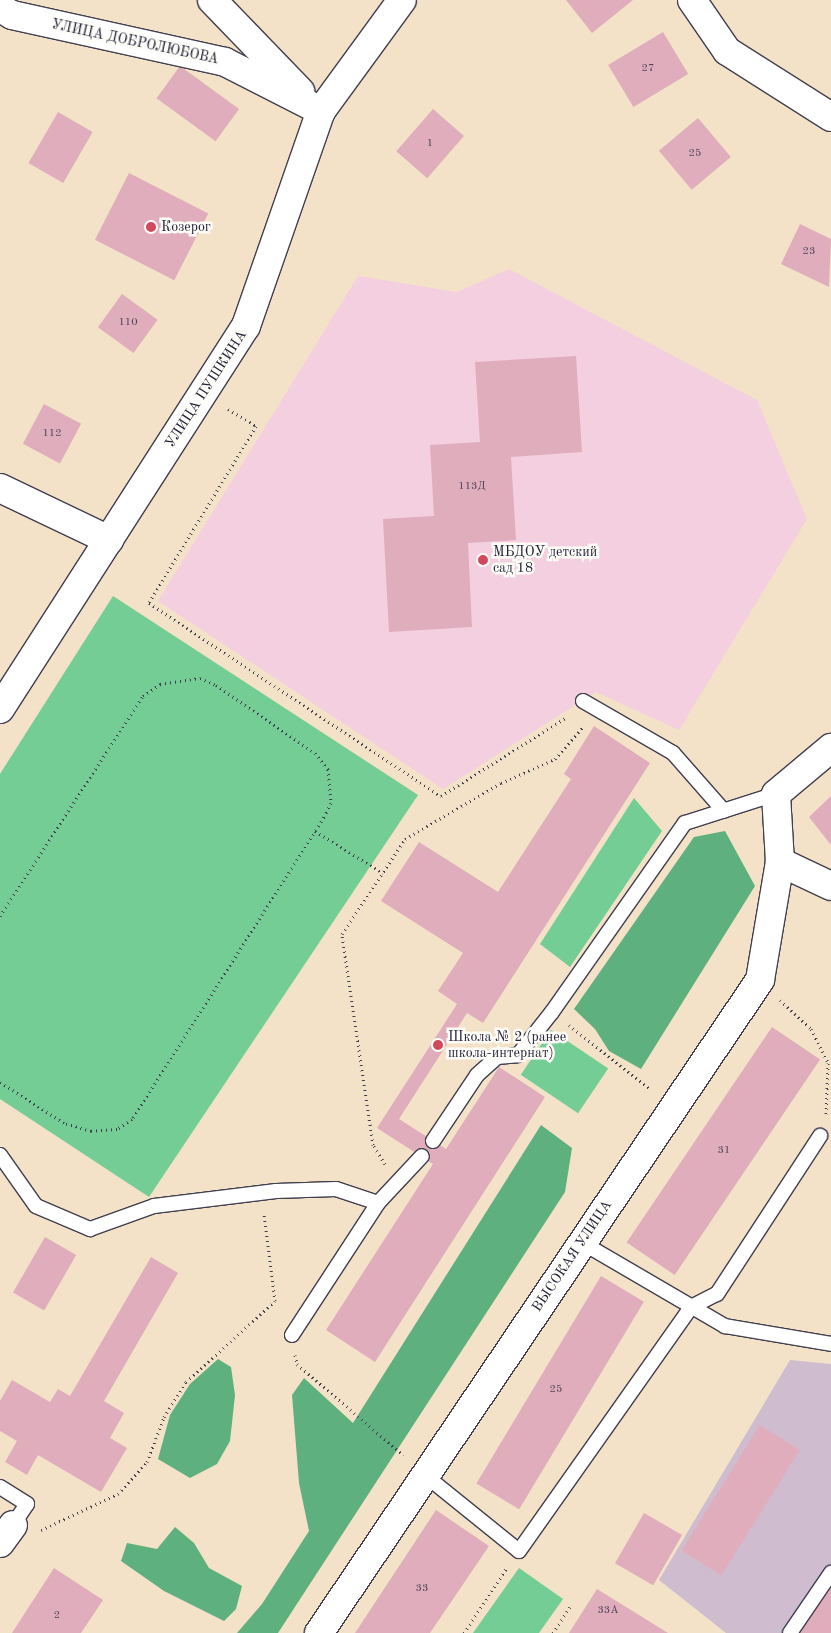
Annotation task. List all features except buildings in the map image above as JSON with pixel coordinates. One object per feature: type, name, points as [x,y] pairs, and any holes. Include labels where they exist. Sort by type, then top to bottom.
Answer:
[{"type":"street","points":[[212,0],[321,111]]},
{"type":"street","name":"УЛИЦА ПУШКИНА","points":[[0,708],[246,326],[321,111],[402,0]]},
{"type":"street","points":[[692,0],[727,51],[831,117]]},
{"type":"street","name":"УЛИЦА ДОБРОЛЮБОВА","points":[[4,18],[225,62],[321,111]]},
{"type":"street","points":[[0,488],[109,540]]},
{"type":"street","points":[[776,794],[831,748]]},
{"type":"street","name":"ВЫСОКАЯ УЛИЦА","points":[[319,1633],[581,1242],[760,980],[780,862],[776,794]]},
{"type":"street","points":[[780,862],[831,886]]},
{"type":"lane","points":[[583,700],[673,753],[724,811]]},
{"type":"lane","points":[[433,1140],[477,1075],[497,1057],[518,1055],[552,1012],[684,823],[776,794]]},
{"type":"lane","points":[[426,1476],[519,1551],[691,1306],[717,1294],[820,1136]]},
{"type":"lane","points":[[0,1155],[36,1206],[90,1229],[154,1206],[262,1193],[336,1189],[378,1204]]},
{"type":"lane","points":[[292,1336],[378,1204],[422,1156]]},
{"type":"lane","points":[[581,1242],[725,1326],[831,1344]]},
{"type":"lane","points":[[0,1487],[27,1504],[17,1533]]},
{"type":"lane","points":[[790,1633],[831,1573]]},
{"type":"path","points":[[221,405],[256,426],[149,603],[441,796],[570,715]]},
{"type":"path","points":[[0,916],[143,696],[180,678],[216,685],[315,753],[328,768],[332,785],[331,803],[132,1119],[117,1129],[91,1131],[64,1123],[0,1082]]},
{"type":"path","points":[[397,1183],[373,1145],[342,934],[405,839],[501,783],[556,759],[588,721]]},
{"type":"path","points":[[315,831],[383,873]]},
{"type":"path","points":[[760,980],[811,1029],[828,1063],[826,1112],[820,1136]]},
{"type":"path","points":[[562,1019],[647,1086]]},
{"type":"path","points":[[17,1533],[118,1494],[147,1462],[164,1417],[186,1382],[275,1302],[262,1193]]},
{"type":"path","points":[[292,1336],[297,1364],[426,1476]]},
{"type":"path","points":[[464,1633],[519,1551]]},
{"type":"path","points":[[552,1633],[570,1608]]},
{"type":"shaded area","name":"МБДОУ детский сад 18","points":[[509,269],[757,400],[807,519],[679,730],[596,692],[443,789],[158,601],[358,276],[457,292]]},
{"type":"shaded area","points":[[790,1360],[831,1364],[831,1633],[726,1633],[659,1580]]},
{"type":"green space","points":[[113,596],[418,795],[149,1197],[0,1099],[0,774]]},
{"type":"green space","points":[[634,798],[662,831],[570,967],[540,944]]},
{"type":"green space","points":[[725,831],[755,886],[641,1069],[609,1051],[595,1029],[574,1009],[694,837]]},
{"type":"green space","points":[[551,1030],[608,1069],[578,1113],[521,1075]]},
{"type":"green space","points":[[541,1125],[572,1148],[565,1192],[278,1633],[237,1633],[262,1604],[309,1531],[299,1483],[292,1395],[304,1378],[353,1423]]},
{"type":"green space","points":[[218,1359],[231,1367],[235,1395],[230,1441],[217,1464],[190,1478],[158,1459],[170,1415],[190,1384]]},
{"type":"green space","points":[[175,1527],[194,1543],[209,1568],[242,1586],[236,1609],[224,1621],[164,1591],[121,1561],[127,1543],[157,1549]]},
{"type":"green space","points":[[519,1568],[563,1599],[539,1633],[473,1633]]},
{"type":"place","name":"Козерог","points":[[151,227]]},
{"type":"place","name":"МБДОУ детский сад 18","points":[[483,560]]},
{"type":"place","name":"Школа № 2 (ранее школа-интернат)","points":[[438,1045]]}]
